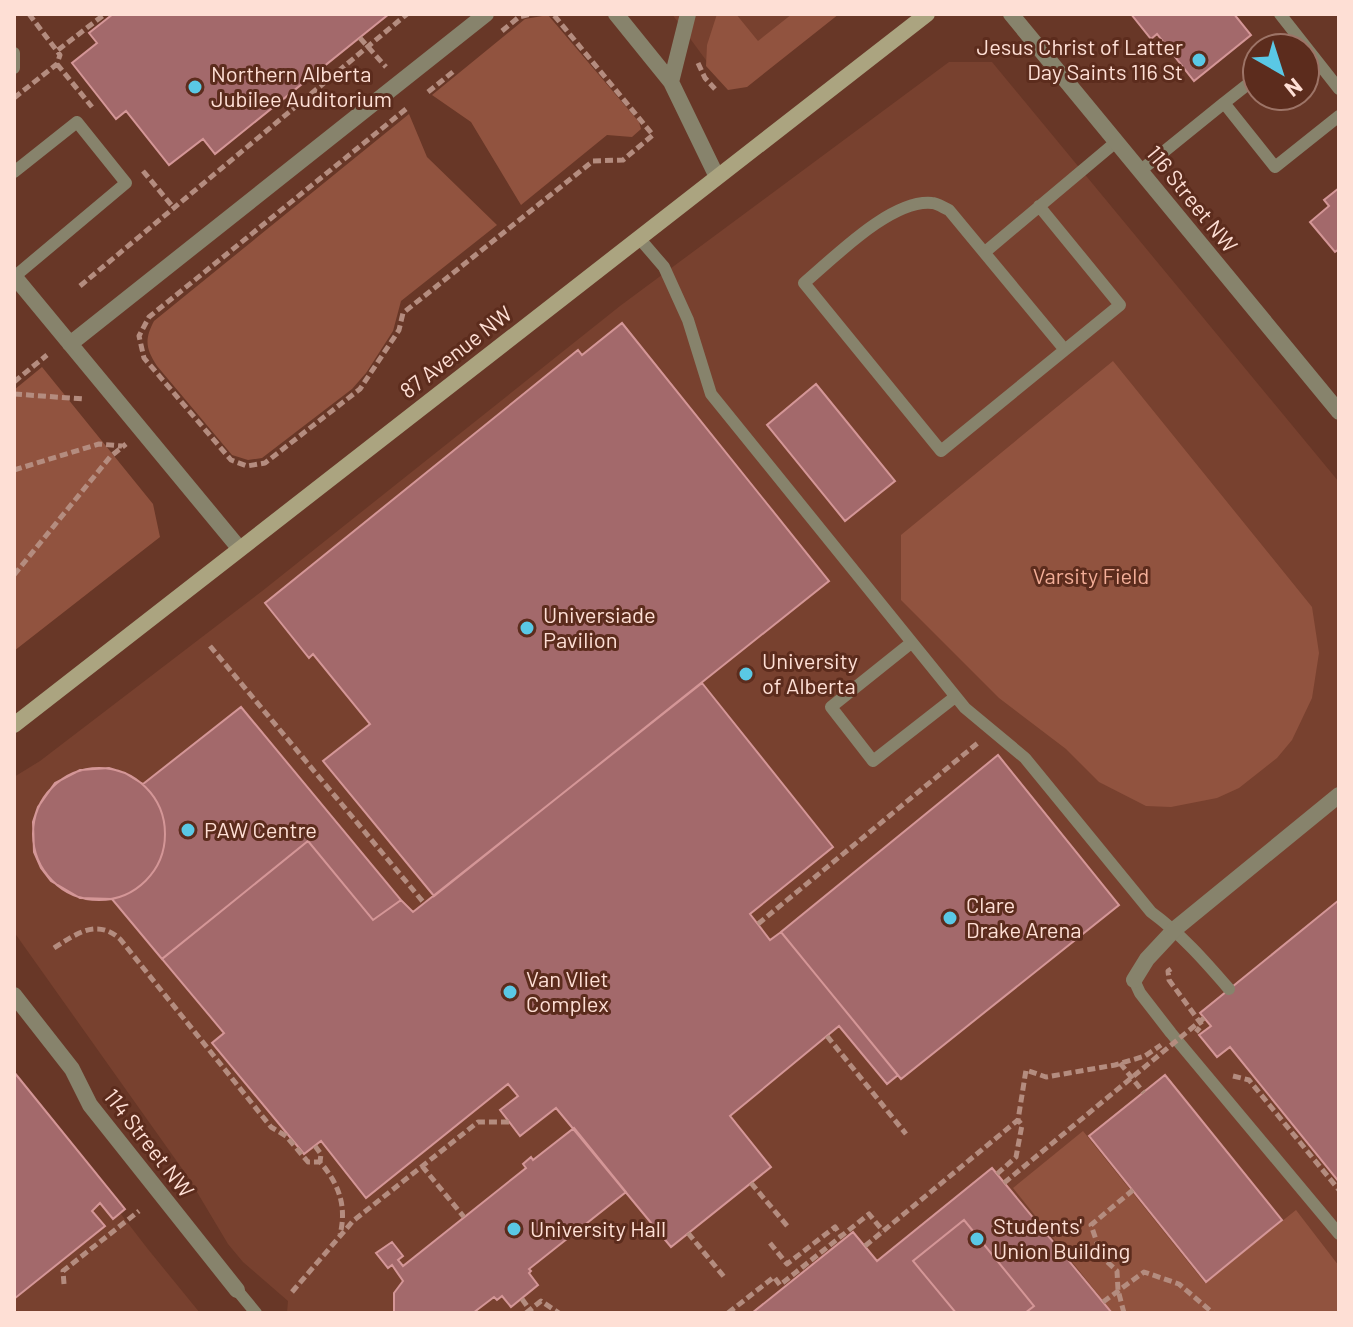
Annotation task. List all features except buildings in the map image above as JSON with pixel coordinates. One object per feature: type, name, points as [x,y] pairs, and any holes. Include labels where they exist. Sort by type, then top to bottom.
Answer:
[{"type":"main road","name":"87 Avenue NW","points":[[14,725],[927,14]]},
{"type":"street","points":[[70,344],[486,14]]},
{"type":"street","points":[[616,14],[671,82],[717,177]]},
{"type":"street","points":[[671,82],[688,14]]},
{"type":"street","name":"116 Street NW","points":[[1011,14],[1339,412]]},
{"type":"street","points":[[14,277],[239,548]]},
{"type":"street","points":[[1134,980],[1147,959],[1175,929],[1339,795]]},
{"type":"street","name":"114 Street NW","points":[[14,995],[62,1056],[90,1105],[237,1290]]},
{"type":"lane","points":[[1280,14],[1290,32]]},
{"type":"lane","points":[[14,53],[14,68]]},
{"type":"lane","points":[[1321,70],[1339,89]]},
{"type":"lane","points":[[1140,171],[1241,90]]},
{"type":"lane","points":[[1224,103],[1275,167],[1339,116]]},
{"type":"lane","points":[[14,172],[77,122],[126,183],[14,277]]},
{"type":"lane","points":[[985,252],[1116,142]]},
{"type":"lane","points":[[1039,206],[1120,305],[1065,350],[941,451],[804,283],[891,214],[912,205],[933,203],[949,210],[1065,350]]},
{"type":"lane","points":[[639,238],[664,267],[688,320],[711,394],[955,697],[1025,758],[1151,912],[1175,929],[1229,989]]},
{"type":"lane","points":[[911,643],[831,707],[873,761],[955,697]]},
{"type":"lane","points":[[1134,980],[1140,993],[1171,1033],[1339,1234]]},
{"type":"lane","name":"114 Street NW","points":[[237,1290],[256,1313]]},
{"type":"path","points":[[14,98],[57,64],[60,55],[29,14]]},
{"type":"path","points":[[80,286],[308,93],[407,14]]},
{"type":"path","points":[[406,109],[149,317],[139,336],[144,358],[231,460],[247,466],[265,463],[360,389],[399,330],[403,313],[593,161],[623,160],[653,135],[553,14]]},
{"type":"path","points":[[58,50],[101,17]]},
{"type":"path","points":[[360,38],[399,83]]},
{"type":"path","points":[[509,215],[515,223]]},
{"type":"path","points":[[14,382],[47,355]]},
{"type":"path","points":[[14,394],[84,399]]},
{"type":"path","points":[[14,575],[110,457],[142,431]]},
{"type":"path","points":[[14,470],[99,444],[123,446]]},
{"type":"path","points":[[210,646],[424,903]]},
{"type":"path","points":[[758,924],[992,731]]},
{"type":"path","points":[[54,948],[91,928],[114,933],[271,1127],[286,1136],[308,1162],[320,1162],[332,1175],[340,1192],[343,1221],[340,1235]]},
{"type":"path","points":[[1175,965],[1168,971],[1169,980],[1202,1025],[1194,1037]]},
{"type":"path","points":[[1004,1183],[1204,1018]]},
{"type":"path","points":[[827,1036],[906,1134]]},
{"type":"path","points":[[865,1246],[1018,1120],[1026,1070],[1046,1077],[1120,1063],[1145,1056],[1161,1045]]},
{"type":"path","points":[[1120,1063],[1144,1093]]},
{"type":"path","points":[[1223,1073],[1249,1080],[1339,1190]]},
{"type":"path","points":[[997,1174],[1016,1157],[1022,1125],[1018,1120]]},
{"type":"path","points":[[292,1292],[353,1221],[478,1122],[509,1122]]},
{"type":"path","points":[[315,1146],[321,1154],[320,1162]]},
{"type":"path","points":[[422,1166],[464,1217]]},
{"type":"path","points":[[751,1183],[789,1228]]},
{"type":"path","points":[[1124,1313],[1117,1271],[1102,1257],[1091,1225],[1133,1190]]},
{"type":"path","points":[[64,1284],[63,1271],[139,1211]]},
{"type":"path","points":[[728,1313],[774,1277],[780,1285],[869,1214],[883,1231]]},
{"type":"path","points":[[770,1243],[787,1264],[835,1227],[841,1236]]},
{"type":"path","points":[[688,1233],[725,1278]]},
{"type":"path","points":[[1103,1302],[1144,1272],[1179,1284],[1213,1313]]},
{"type":"path","points":[[522,1299],[529,1312],[541,1301],[559,1313]]},
{"type":"shaded area","points":[[672,14],[822,14],[725,86]]},
{"type":"shaded area","name":"University of Alberta","points":[[949,62],[992,62],[1339,482],[1339,1313],[287,1313],[288,1301],[243,1262],[228,1244],[188,1177],[14,932],[14,777],[40,761],[266,588],[620,306]]},
{"type":"shaded area","points":[[14,1075],[147,1248],[200,1313],[14,1313]]},
{"type":"green space","points":[[717,14],[736,14],[758,41],[792,14],[839,14],[747,87],[728,90],[706,66],[707,45]]},
{"type":"green space","points":[[548,15],[639,122],[641,129],[632,137],[607,135],[521,205],[471,122],[432,95],[525,19]]},
{"type":"green space","points":[[409,114],[427,157],[497,225],[401,301],[393,331],[352,389],[262,458],[248,460],[232,455],[153,360],[148,339],[154,321]]},
{"type":"green space","name":"Varsity Field","points":[[1113,361],[1312,607],[1319,653],[1312,698],[1292,740],[1277,758],[1239,788],[1217,798],[1171,807],[1146,806],[1099,782],[1066,749],[999,698],[901,600],[901,535]]},
{"type":"green space","points":[[42,367],[153,504],[160,537],[14,651],[14,390]]},
{"type":"green space","points":[[1083,1131],[1205,1283],[1296,1210],[1339,1266],[1339,1313],[1113,1313],[1013,1188]]},
{"type":"place","name":"Jesus Christ of Latter Day Saints 116 St","points":[[1199,60]]},
{"type":"place","name":"Northern Alberta Jubilee Auditorium","points":[[195,87]]},
{"type":"place","name":"Universiade Pavilion","points":[[527,628]]},
{"type":"place","name":"University of Alberta","points":[[746,674]]},
{"type":"place","name":"PAW Centre","points":[[188,830]]},
{"type":"place","name":"Clare Drake Arena","points":[[950,918]]},
{"type":"place","name":"Van Vliet Complex","points":[[510,992]]},
{"type":"place","name":"University Hall","points":[[514,1229]]},
{"type":"place","name":"Students' Union Building","points":[[977,1239]]}]
